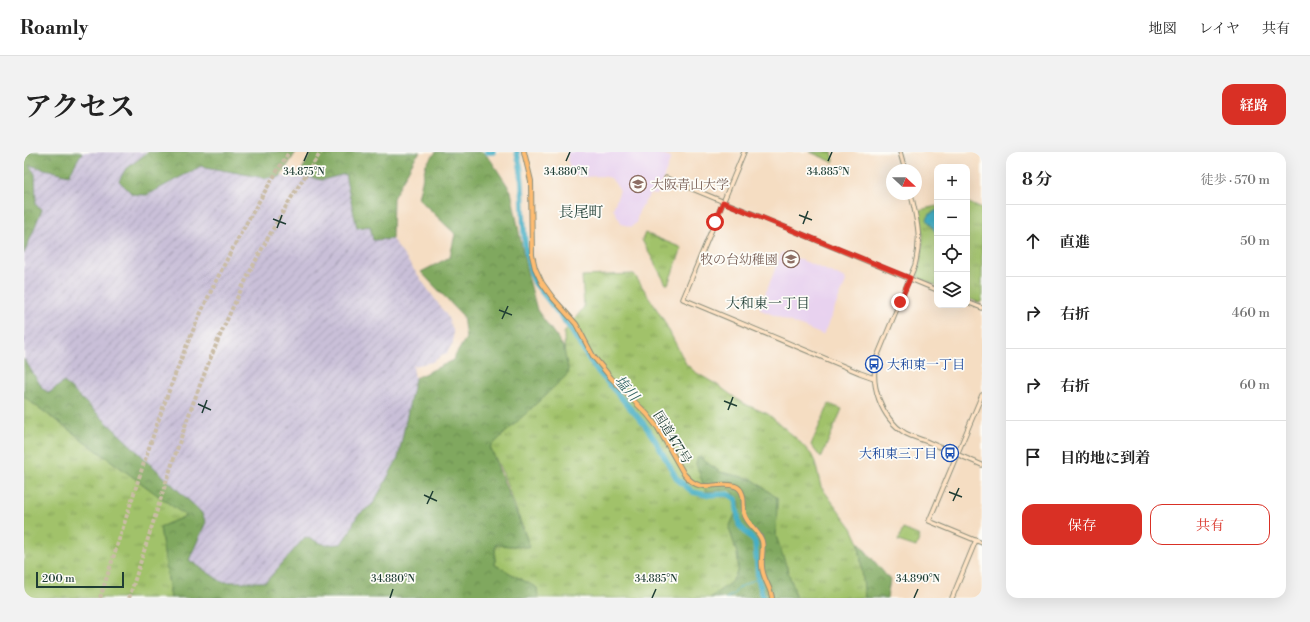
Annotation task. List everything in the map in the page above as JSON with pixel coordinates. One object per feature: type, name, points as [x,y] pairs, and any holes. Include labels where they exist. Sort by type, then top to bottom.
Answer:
[{"type":"highway","name":"国道477号","points":[[524,152],[532,190],[532,255],[535,268],[542,283],[552,297],[576,324],[593,356],[611,378],[647,414],[658,428],[688,479],[696,484],[707,487],[727,485],[736,486],[741,490],[744,513],[747,521],[758,532],[762,542],[762,566],[764,577],[772,594],[772,598]]},
{"type":"street","points":[[744,152],[683,299],[874,378]]},
{"type":"street","points":[[900,152],[903,164]]},
{"type":"street","points":[[666,178],[934,289]]},
{"type":"street","points":[[912,200],[919,227],[918,252],[910,278],[877,357],[874,378],[875,389],[882,407],[892,421],[905,433],[982,465]]},
{"type":"street","points":[[970,303],[982,308]]},
{"type":"street","points":[[982,394],[929,521],[982,543]]},
{"type":"street","points":[[952,598],[976,540]]},
{"type":"shaded area","points":[[82,152],[148,152],[125,170],[147,195],[201,166],[265,178],[299,175],[322,180],[345,173],[357,228],[370,226],[373,240],[392,239],[447,316],[453,330],[453,343],[447,353],[432,362],[413,366],[415,378],[398,458],[373,504],[357,516],[350,531],[341,544],[326,545],[305,537],[266,582],[222,582],[189,560],[206,522],[64,382],[49,393],[43,389],[24,359],[24,254],[42,209],[36,205],[35,174],[29,165],[69,175]]},
{"type":"shaded area","name":"大阪青山大学","points":[[567,152],[656,152],[671,158],[657,195],[650,194],[639,211],[636,223],[631,227],[622,224],[613,209],[620,190],[611,178],[603,176],[581,177],[571,172]]},
{"type":"shaded area","points":[[782,252],[845,278],[846,282],[823,335],[761,310],[760,307]]},
{"type":"green space","points":[[24,152],[82,152],[69,175],[29,165],[35,174],[36,205],[42,209],[24,254]]},
{"type":"green space","points":[[148,152],[296,152],[280,177],[265,178],[201,166],[147,195],[132,194],[119,181],[125,170]]},
{"type":"green space","points":[[312,152],[420,152],[415,158],[393,198],[392,239],[373,240],[370,226],[357,228],[345,174],[322,180],[299,175]]},
{"type":"green space","points":[[436,152],[483,152],[490,159],[511,191],[526,268],[537,310],[563,346],[569,373],[490,447],[530,547],[495,545],[495,565],[537,588],[538,598],[171,598],[160,527],[186,516],[27,399],[24,395],[24,359],[43,389],[49,393],[64,382],[201,512],[206,522],[189,560],[222,582],[266,582],[305,537],[326,545],[341,544],[350,531],[357,516],[373,504],[398,458],[415,378],[452,361],[466,338],[463,316],[421,272],[450,257],[455,234],[418,198],[426,164]]},
{"type":"green space","points":[[810,152],[832,152],[834,160],[833,162]]},
{"type":"green space","points":[[970,203],[982,209],[982,300],[980,303],[970,299]]},
{"type":"green space","points":[[934,207],[934,285],[917,277],[922,253],[923,234],[919,210]]},
{"type":"green space","points":[[645,233],[682,248],[668,284],[666,284],[642,240]]},
{"type":"green space","points":[[634,274],[663,319],[686,364],[695,372],[719,386],[742,403],[768,414],[797,439],[811,454],[815,462],[821,487],[852,528],[859,543],[865,598],[795,598],[794,589],[776,536],[777,498],[752,479],[720,472],[698,457],[731,489],[740,503],[729,528],[736,549],[738,563],[735,577],[730,583],[710,598],[538,598],[537,588],[495,565],[495,545],[530,547],[503,474],[490,447],[543,397],[565,363],[564,333],[584,307],[582,276]]},
{"type":"green space","points":[[24,395],[27,399],[186,516],[160,527],[171,598],[24,598]]},
{"type":"green space","points":[[829,404],[842,409],[821,458],[811,445]]},
{"type":"green space","points":[[698,456],[720,472],[752,479],[777,498],[776,536],[794,589],[795,598],[710,598],[730,583],[735,577],[738,563],[736,549],[729,528],[740,503],[731,489],[706,492],[696,464]]},
{"type":"green space","points":[[903,529],[920,536],[916,547],[898,541]]},
{"type":"green space","points":[[859,543],[890,580],[887,598],[865,598]]},
{"type":"water","points":[[934,212],[934,230],[927,219],[930,214]]},
{"type":"waterway","name":"塩川","points":[[488,152],[493,152]]},
{"type":"waterway","name":"塩川","points":[[517,152],[521,170],[525,243],[530,270],[535,283],[570,328],[594,367],[644,424],[655,440],[677,479],[693,492],[707,495],[728,494],[736,499],[739,525],[755,542],[758,577],[763,598]]},
{"type":"waterway","points":[[726,598],[734,594],[738,588],[758,578]]},
{"type":"tunnel","points":[[100,598],[152,440],[186,347],[208,297],[233,247],[289,152]]},
{"type":"tunnel","points":[[129,598],[188,417],[222,330],[260,252],[289,201],[321,152]]},
{"type":"place","name":"大阪青山大学","points":[[638,184]]},
{"type":"place","name":"牧の台幼稚園","points":[[791,259]]},
{"type":"place","name":"大和東一丁目","points":[[874,364]]},
{"type":"place","name":"大和東三丁目","points":[[950,453]]},
{"type":"district","name":"長尾町","points":[[581,212]]},
{"type":"district","name":"大和東一丁目","points":[[768,303]]},
{"type":"route","points":[[715,222],[723,202],[910,278],[900,302]]}]
